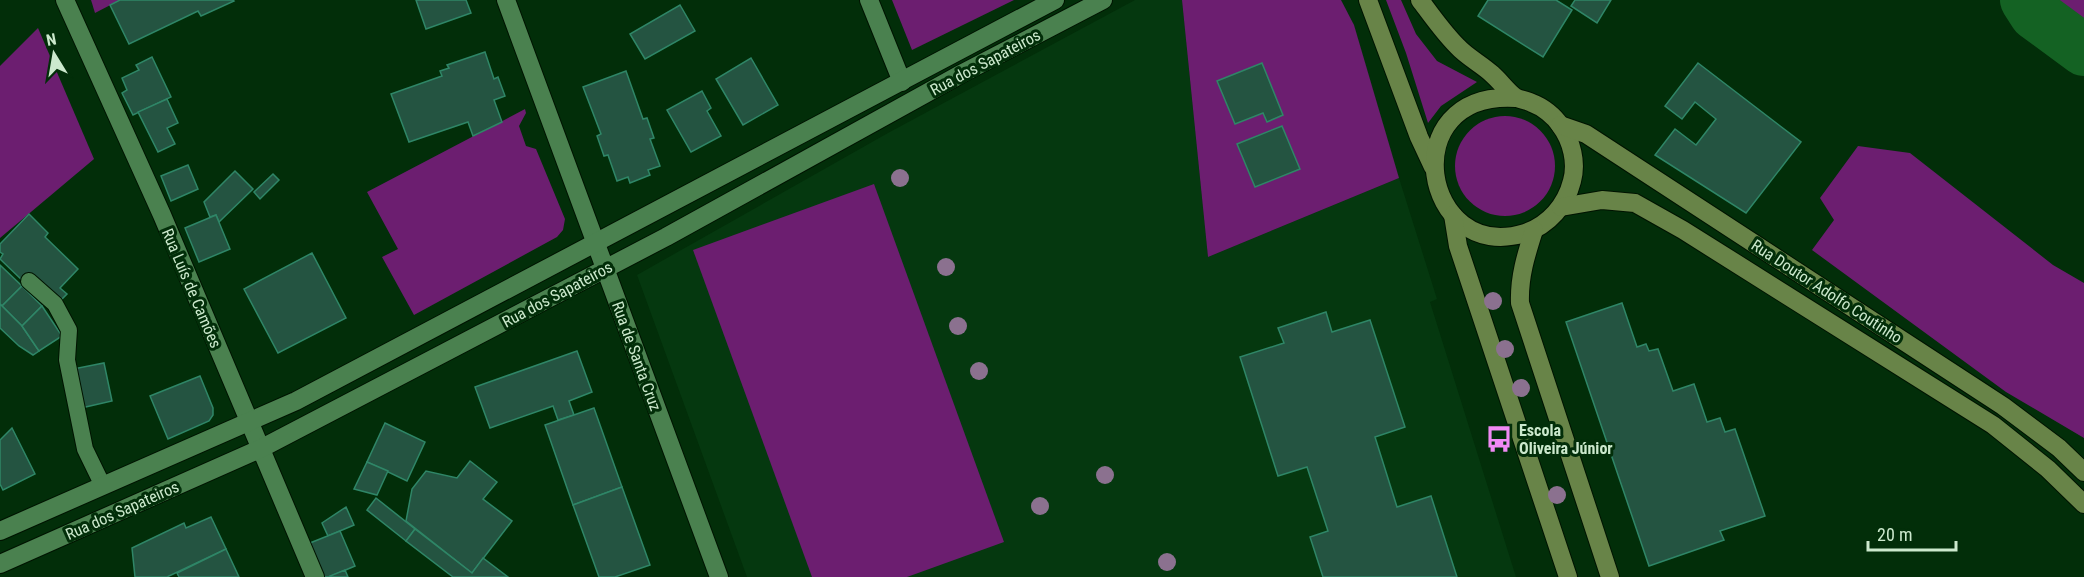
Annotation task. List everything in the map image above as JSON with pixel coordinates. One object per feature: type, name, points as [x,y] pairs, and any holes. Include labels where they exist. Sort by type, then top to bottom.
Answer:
[{"type":"main road","points":[[1368,0],[1419,137],[1433,167],[1442,201],[1453,215],[1467,226],[1491,235],[1517,235],[1534,230],[1549,220],[1561,207],[1574,175],[1569,140],[1560,125],[1548,112],[1533,103],[1516,98],[1499,97],[1482,100],[1466,108],[1452,119],[1442,134],[1433,167]]},
{"type":"main road","points":[[1420,0],[1458,48],[1491,73],[1516,98]]},
{"type":"main road","name":"Rua Doutor Adolfo Coutinho","points":[[1560,125],[1586,134],[2003,406],[2059,448],[2084,472]]},
{"type":"main road","name":"Rua Doutor Adolfo Coutinho","points":[[1561,207],[1602,200],[1635,203],[1673,224],[1993,425],[2048,469],[2084,504]]},
{"type":"main road","points":[[1453,215],[1458,246],[1568,577]]},
{"type":"main road","points":[[1534,230],[1522,264],[1519,284],[1520,303],[1610,577]]},
{"type":"street","name":"Rua Luís de Camões","points":[[66,0],[162,215],[315,577]]},
{"type":"street","name":"Rua de Santa Cruz","points":[[507,0],[719,577]]},
{"type":"street","points":[[869,0],[902,82]]},
{"type":"street","name":"Rua dos Sapateiros","points":[[0,531],[306,396],[1055,0]]},
{"type":"street","name":"Rua dos Sapateiros","points":[[0,564],[262,448],[605,269],[961,74],[1103,0]]},
{"type":"lane","points":[[29,281],[55,304],[69,330],[68,360],[86,449],[103,486]]},
{"type":"shaded area","points":[[91,0],[120,0],[95,13]]},
{"type":"shaded area","points":[[892,0],[1014,0],[912,50]]},
{"type":"shaded area","points":[[1135,0],[1182,0],[1208,257],[1399,178],[1437,299],[1430,302],[1516,577],[747,577],[637,275],[888,133]]},
{"type":"shaded area","points":[[1182,0],[1341,0],[1354,25],[1399,178],[1208,257]]},
{"type":"shaded area","points":[[1386,0],[1401,0],[1416,34],[1437,61],[1477,82],[1441,106],[1428,123],[1406,53]]},
{"type":"shaded area","points":[[2008,0],[2084,0],[2084,60]]},
{"type":"shaded area","points":[[2008,0],[2036,0],[2035,14],[2031,19]]},
{"type":"shaded area","points":[[38,28],[94,159],[0,238],[0,66]]},
{"type":"shaded area","points":[[525,109],[526,113],[519,126],[526,146],[536,149],[565,219],[563,230],[557,237],[414,315],[382,257],[398,249],[367,192]]},
{"type":"shaded area","points":[[1505,116],[1524,120],[1540,131],[1551,147],[1555,166],[1551,185],[1540,201],[1524,212],[1505,216],[1486,212],[1470,201],[1459,185],[1455,166],[1459,147],[1470,131],[1486,120]]},
{"type":"shaded area","points":[[1858,146],[1910,153],[2053,265],[2084,283],[2084,438],[2006,392],[1812,250],[1834,220],[1820,198]]},
{"type":"shaded area","points":[[874,184],[1004,542],[907,577],[812,577],[693,250]]},
{"type":"building","points":[[120,0],[234,1],[201,16],[198,11],[129,44],[110,5]]},
{"type":"building","points":[[416,0],[466,0],[471,13],[426,29]]},
{"type":"building","points":[[1488,0],[1556,0],[1572,10],[1543,57],[1478,16]]},
{"type":"building","points":[[1575,0],[1611,0],[1597,23],[1571,6]]},
{"type":"building","points":[[680,5],[695,31],[645,59],[630,34]]},
{"type":"building","points":[[485,52],[494,79],[498,77],[505,96],[494,100],[502,122],[473,136],[468,122],[409,142],[391,94],[442,76],[440,71],[449,68],[447,65]]},
{"type":"building","points":[[152,57],[171,97],[133,115],[122,93],[127,90],[122,78],[139,70],[136,65]]},
{"type":"building","points":[[751,58],[778,105],[743,125],[716,79]]},
{"type":"building","points":[[1262,63],[1283,115],[1267,122],[1263,113],[1235,124],[1217,81]]},
{"type":"building","points":[[1698,63],[1801,142],[1746,213],[1655,155],[1675,129],[1696,145],[1716,119],[1695,102],[1682,119],[1665,106]]},
{"type":"building","points":[[626,71],[643,119],[647,118],[654,138],[650,139],[660,166],[648,170],[650,175],[630,183],[628,177],[617,181],[608,155],[604,156],[597,136],[601,134],[583,87]]},
{"type":"building","points":[[702,91],[711,108],[707,111],[721,136],[691,152],[667,110]]},
{"type":"building","points":[[167,99],[178,123],[167,128],[175,144],[158,152],[138,112]]},
{"type":"building","points":[[1282,126],[1300,169],[1255,187],[1237,144]]},
{"type":"building","points":[[188,165],[198,189],[171,201],[161,176]]},
{"type":"building","points":[[235,171],[253,189],[219,222],[216,215],[210,217],[204,202]]},
{"type":"building","points":[[273,174],[279,180],[260,199],[254,192]]},
{"type":"building","points":[[29,214],[48,233],[45,237],[78,269],[60,288],[67,294],[60,301],[25,283],[0,259],[3,254],[0,252],[0,244]]},
{"type":"building","points":[[216,215],[230,249],[199,262],[185,228]]},
{"type":"building","points":[[312,253],[346,318],[278,353],[244,289]]},
{"type":"building","points":[[0,265],[22,286],[2,306],[0,304]]},
{"type":"building","points":[[22,286],[42,306],[22,326],[2,306]]},
{"type":"building","points":[[1622,303],[1637,347],[1646,344],[1649,351],[1658,349],[1673,391],[1694,384],[1707,422],[1720,418],[1725,432],[1735,429],[1765,516],[1720,531],[1724,540],[1649,566],[1566,322]]},
{"type":"building","points":[[0,304],[22,326],[39,351],[33,355],[19,346],[0,328]]},
{"type":"building","points":[[42,306],[62,336],[39,351],[22,326]]},
{"type":"building","points":[[1326,312],[1332,332],[1370,320],[1405,427],[1375,437],[1397,507],[1431,496],[1457,577],[1323,577],[1310,537],[1328,531],[1307,467],[1278,476],[1240,357],[1284,343],[1278,328]]},
{"type":"building","points":[[577,351],[592,392],[569,401],[574,415],[558,420],[553,406],[490,428],[475,387]]},
{"type":"building","points":[[104,363],[112,401],[81,408],[73,369]]},
{"type":"building","points":[[200,376],[213,408],[213,415],[209,421],[168,439],[150,396]]},
{"type":"building","points":[[594,408],[622,487],[573,505],[545,425]]},
{"type":"building","points":[[385,423],[425,442],[407,481],[367,462]]},
{"type":"building","points":[[12,428],[35,474],[3,490],[0,484],[0,440]]},
{"type":"building","points":[[470,461],[497,482],[483,499],[512,521],[472,573],[406,521],[412,489],[426,471],[457,478]]},
{"type":"building","points":[[367,462],[388,471],[377,495],[354,489]]},
{"type":"building","points":[[622,487],[650,565],[615,577],[599,577],[573,505]]},
{"type":"building","points":[[376,498],[415,529],[406,541],[367,510]]},
{"type":"building","points":[[346,507],[354,525],[328,536],[322,523]]},
{"type":"building","points":[[211,517],[226,549],[167,577],[135,577],[132,548],[184,523],[186,528]]},
{"type":"building","points":[[415,529],[472,573],[483,558],[508,577],[453,577],[406,541]]},
{"type":"building","points":[[340,531],[355,566],[324,577],[310,543]]},
{"type":"building","points":[[226,549],[239,577],[179,577],[177,573]]},
{"type":"building","points":[[345,570],[348,577],[330,576]]},
{"type":"waterway","points":[[2026,0],[2035,14],[2084,50]]},
{"type":"place","name":"Escola Oliveira Júnior","points":[[1499,439]]}]
